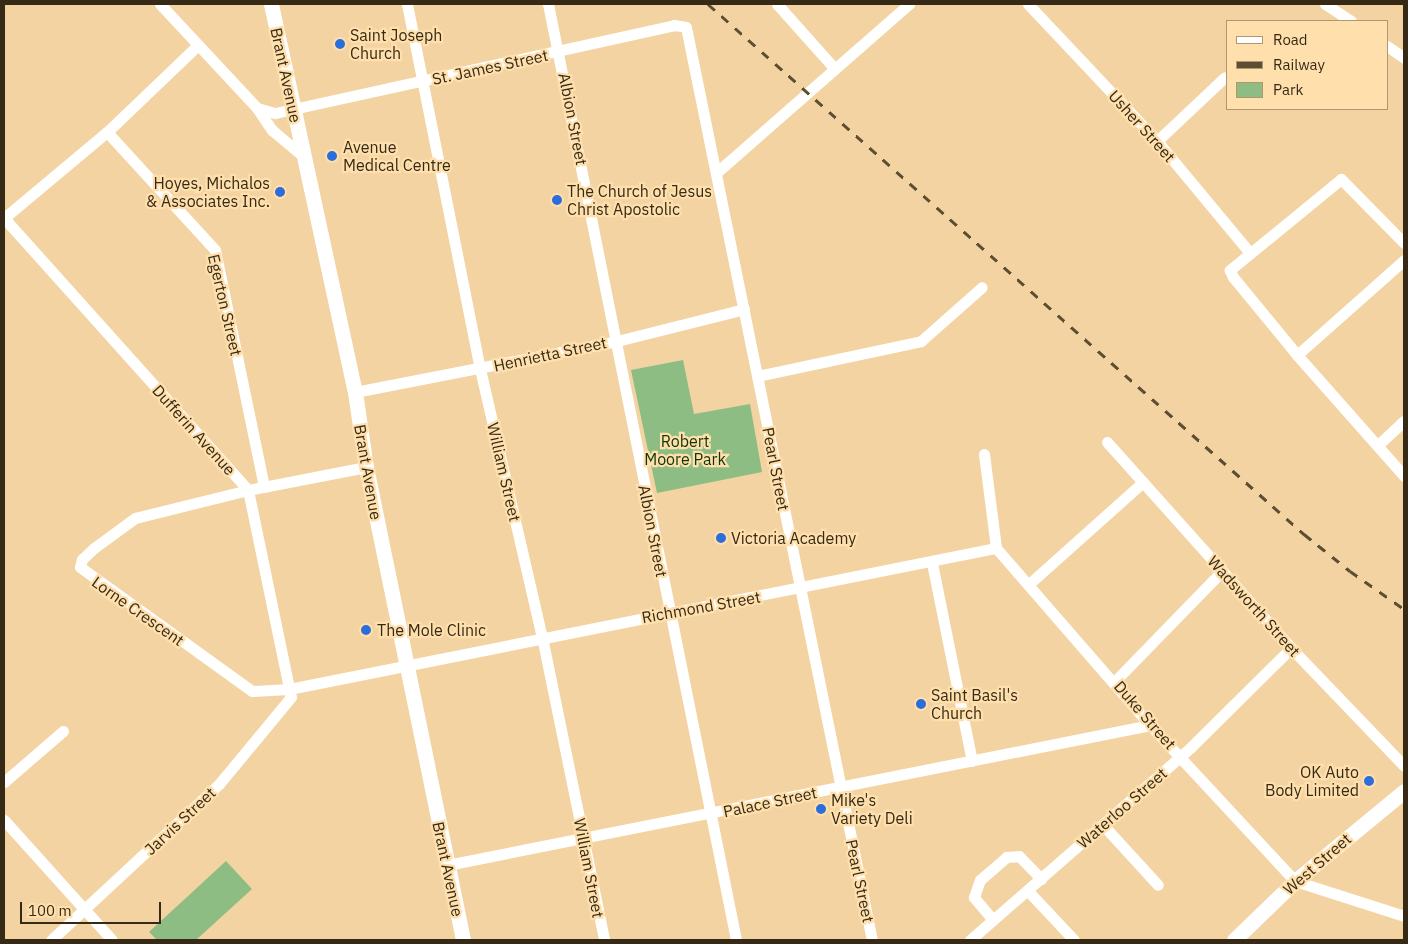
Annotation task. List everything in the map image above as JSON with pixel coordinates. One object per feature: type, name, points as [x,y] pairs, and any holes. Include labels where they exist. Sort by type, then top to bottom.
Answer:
[{"type":"main road","name":"Brant Avenue","points":[[272,4],[355,392],[366,466],[405,665],[463,940]]},
{"type":"main road","name":"West Street","points":[[1234,940],[1295,881],[1404,791]]},
{"type":"street","points":[[160,4],[197,46],[257,108],[272,130],[304,157]]},
{"type":"street","name":"William Street","points":[[407,4],[480,369],[542,637],[604,940]]},
{"type":"street","name":"Albion Street","points":[[548,4],[736,940]]},
{"type":"street","points":[[777,4],[835,69]]},
{"type":"street","points":[[716,173],[909,4]]},
{"type":"street","name":"Usher Street","points":[[1028,4],[1157,141],[1250,253]]},
{"type":"street","points":[[1325,4],[1349,20]]},
{"type":"street","name":"St. James Street","points":[[257,108],[275,113],[559,52],[674,25],[686,27]]},
{"type":"street","name":"Pearl Street","points":[[686,27],[872,940]]},
{"type":"street","points":[[4,218],[107,132],[197,46]]},
{"type":"street","points":[[1388,47],[1404,58]]},
{"type":"street","points":[[1157,141],[1225,78]]},
{"type":"street","name":"Egerton Street","points":[[107,132],[215,250],[264,487]]},
{"type":"street","points":[[1404,243],[1341,179],[1250,253],[1231,266],[1233,277],[1297,356],[1404,476]]},
{"type":"street","name":"Dufferin Avenue","points":[[4,218],[248,490],[289,689]]},
{"type":"street","points":[[1297,356],[1404,260]]},
{"type":"street","points":[[757,376],[921,341],[982,287]]},
{"type":"street","name":"Henrietta Street","points":[[355,392],[617,341],[744,309]]},
{"type":"street","points":[[1378,445],[1404,421]]},
{"type":"street","name":"Wadsworth Street","points":[[1108,442],[1291,648],[1404,766]]},
{"type":"street","points":[[984,454],[996,548]]},
{"type":"street","name":"Lorne Crescent","points":[[366,466],[248,490],[135,518],[94,548],[80,568],[252,691],[289,689],[405,665]]},
{"type":"street","points":[[1030,584],[1143,482]]},
{"type":"street","name":"Richmond Street","points":[[405,665],[669,612],[932,563],[996,548]]},
{"type":"street","name":"Duke Street","points":[[996,548],[1115,681],[1150,725],[1181,756],[1295,881]]},
{"type":"street","points":[[932,563],[972,761]]},
{"type":"street","points":[[1115,681],[1222,571]]},
{"type":"street","name":"Waterloo Street","points":[[970,940],[1181,756],[1291,648]]},
{"type":"street","name":"Jarvis Street","points":[[51,940],[219,784],[290,698],[289,689]]},
{"type":"street","name":"Palace Street","points":[[447,865],[712,815],[840,787],[1150,725]]},
{"type":"street","points":[[4,782],[63,731]]},
{"type":"street","points":[[4,820],[112,940]]},
{"type":"street","points":[[1103,825],[1158,885]]},
{"type":"street","points":[[993,920],[974,897],[980,880],[1006,857],[1018,856],[1041,879]]},
{"type":"street","points":[[1295,881],[1404,916]]},
{"type":"street","points":[[1028,891],[1074,940]]},
{"type":"green space","name":"Robert Moore Park","points":[[683,360],[694,414],[750,404],[762,472],[657,493],[631,370]]},
{"type":"green space","points":[[226,861],[252,889],[196,940],[157,940],[149,932]]},
{"type":"railway","points":[[708,4],[1304,534],[1350,571],[1404,609]]},
{"type":"place","name":"Saint Joseph Church","points":[[340,44]]},
{"type":"place","name":"Avenue Medical Centre","points":[[332,156]]},
{"type":"place","name":"Hoyes, Michalos & Associates Inc.","points":[[280,192]]},
{"type":"place","name":"The Church of Jesus Christ Apostolic","points":[[557,200]]},
{"type":"place","name":"Victoria Academy","points":[[721,538]]},
{"type":"place","name":"The Mole Clinic","points":[[366,630]]},
{"type":"place","name":"Saint Basil's Church","points":[[921,704]]},
{"type":"place","name":"OK Auto Body Limited","points":[[1369,781]]},
{"type":"place","name":"Mike's Variety Deli","points":[[821,809]]}]
